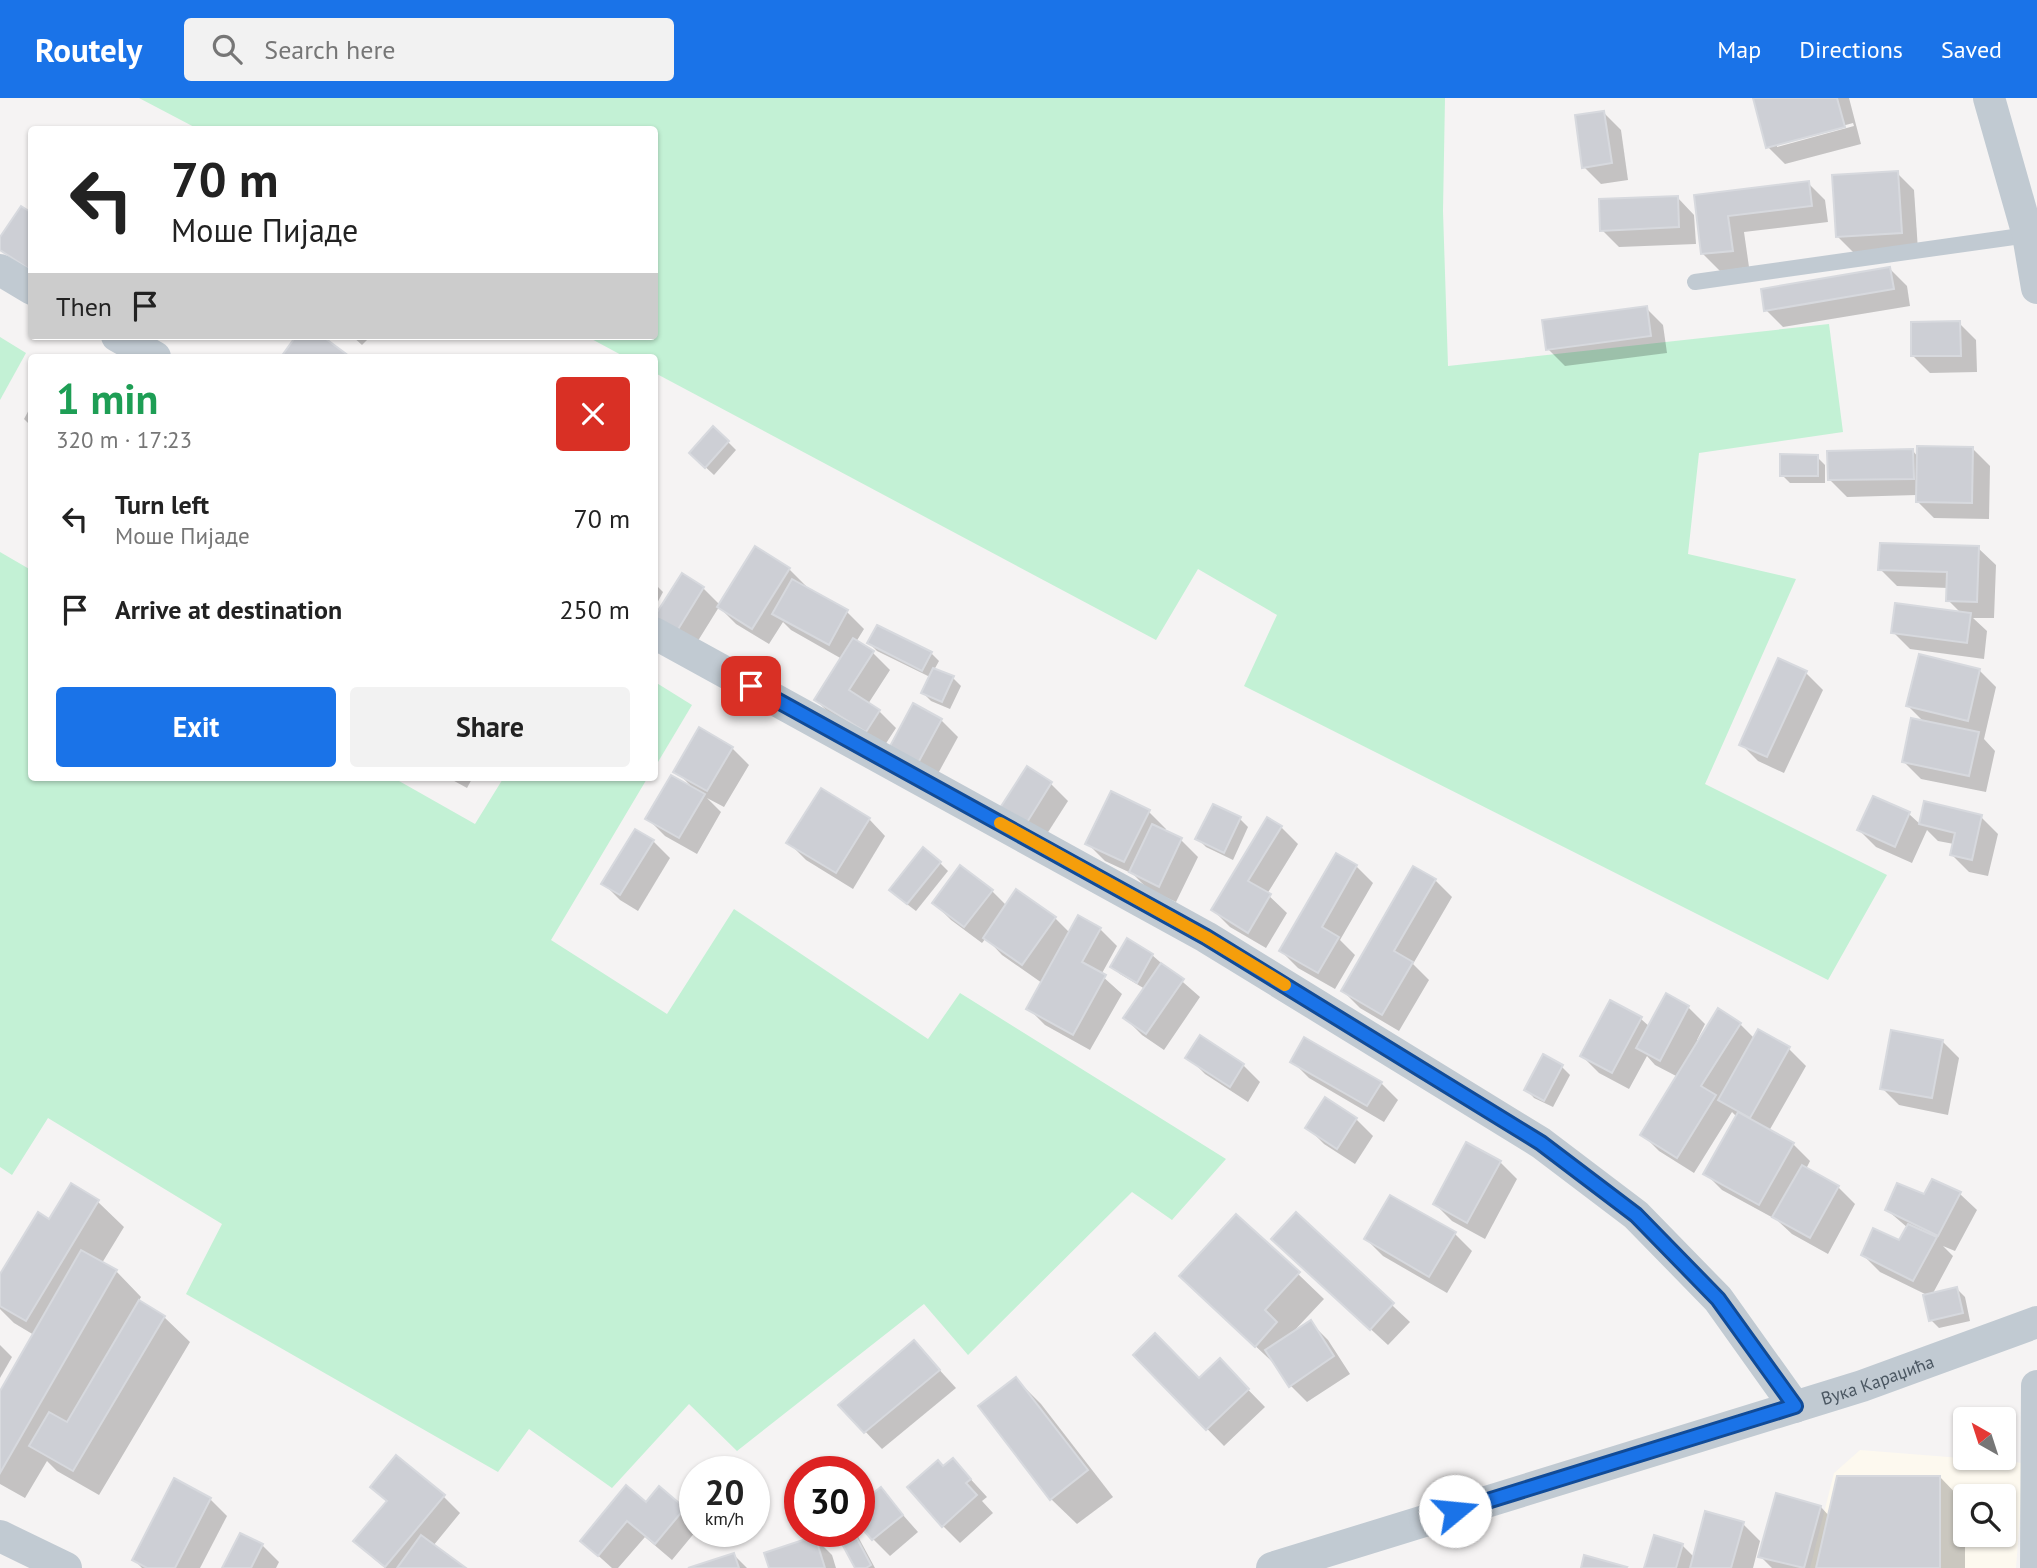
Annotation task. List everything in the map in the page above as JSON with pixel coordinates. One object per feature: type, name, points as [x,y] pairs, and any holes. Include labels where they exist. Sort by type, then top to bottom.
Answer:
[{"type":"street","points":[[1989,98],[2028,235],[2037,288]]},
{"type":"street","points":[[0,270],[28,287]]},
{"type":"street","points":[[124,340],[150,354]]},
{"type":"street","points":[[658,635],[1206,937],[1541,1143],[1636,1215],[1718,1299],[1795,1406]]},
{"type":"street","name":"Вука Караџића","points":[[1272,1568],[1862,1386],[2037,1322]]},
{"type":"street","points":[[2036,1568],[2037,1386]]},
{"type":"street","points":[[0,1536],[65,1568]]},
{"type":"lane","points":[[1695,282],[2028,235]]},
{"type":"shaded area","points":[[1860,1450],[1953,1457],[1953,1470],[2016,1470],[2016,1462],[2024,1463],[2016,1568],[1810,1568],[1834,1473]]},
{"type":"green space","points":[[139,98],[1445,98],[1443,211],[1448,366],[1829,324],[1843,432],[1699,453],[1688,554],[1796,579],[1705,784],[1887,875],[1828,980],[1244,686],[1277,615],[1198,569],[1156,640],[658,375],[658,354],[619,354],[593,340],[658,340],[658,126],[192,126]]},
{"type":"green space","points":[[0,337],[26,353],[0,400]]},
{"type":"green space","points":[[0,552],[28,568],[28,781],[399,781],[475,824],[502,781],[646,781],[551,940],[667,1014],[734,909],[928,1039],[960,993],[1226,1159],[1172,1220],[1132,1192],[968,1355],[924,1304],[737,1451],[689,1404],[612,1488],[529,1429],[498,1472],[186,1294],[222,1224],[48,1118],[12,1175],[0,1167]]},
{"type":"green space","points":[[658,684],[692,705],[658,762]]},
{"type":"building","points":[[1753,98],[1837,98],[1845,127],[1766,148]]},
{"type":"building","points":[[1604,111],[1612,163],[1582,168],[1575,115]]},
{"type":"building","points":[[1898,171],[1902,233],[1836,237],[1832,175]]},
{"type":"building","points":[[1809,181],[1812,206],[1728,216],[1733,251],[1701,254],[1694,195]]},
{"type":"building","points":[[1678,196],[1679,227],[1600,231],[1599,199]]},
{"type":"building","points":[[21,206],[28,210],[28,268],[0,250],[0,237]]},
{"type":"building","points":[[1890,267],[1894,289],[1764,311],[1761,289]]},
{"type":"building","points":[[1647,306],[1651,336],[1546,350],[1542,320]]},
{"type":"building","points":[[1960,321],[1961,356],[1911,356],[1911,322]]},
{"type":"building","points":[[293,340],[327,340],[346,354],[283,354]]},
{"type":"building","points":[[713,426],[729,441],[705,468],[689,453]]},
{"type":"building","points":[[1917,446],[1973,447],[1972,503],[1916,502]]},
{"type":"building","points":[[1913,449],[1914,479],[1828,480],[1827,451]]},
{"type":"building","points":[[1780,454],[1818,455],[1818,476],[1780,476]]},
{"type":"building","points":[[1880,543],[1979,546],[1977,602],[1946,601],[1947,572],[1878,570]]},
{"type":"building","points":[[755,546],[790,568],[752,629],[717,607]]},
{"type":"building","points":[[682,573],[704,587],[674,636],[658,626],[658,611]]},
{"type":"building","points":[[792,579],[848,610],[829,645],[772,614]]},
{"type":"building","points":[[1895,603],[1971,613],[1967,643],[1891,633]]},
{"type":"building","points":[[877,625],[932,652],[922,671],[867,643]]},
{"type":"building","points":[[853,638],[874,651],[849,690],[880,710],[866,732],[814,700]]},
{"type":"building","points":[[1919,654],[1980,669],[1968,721],[1906,706]]},
{"type":"building","points":[[1778,658],[1807,671],[1767,757],[1739,745]]},
{"type":"building","points":[[933,668],[954,676],[942,702],[921,693]]},
{"type":"building","points":[[913,703],[942,719],[918,763],[889,748]]},
{"type":"building","points":[[1911,718],[1979,732],[1969,776],[1902,762]]},
{"type":"building","points":[[699,727],[733,747],[707,791],[673,772]]},
{"type":"building","points":[[1027,766],[1052,782],[1026,824],[1000,808]]},
{"type":"building","points":[[671,775],[705,794],[679,838],[645,819]]},
{"type":"building","points":[[821,788],[870,818],[836,873],[786,843]]},
{"type":"building","points":[[1111,791],[1150,810],[1124,862],[1085,844]]},
{"type":"building","points":[[1873,796],[1910,812],[1895,847],[1857,830]]},
{"type":"building","points":[[1924,801],[1982,815],[1972,860],[1950,855],[1955,833],[1919,824]]},
{"type":"building","points":[[1213,804],[1241,817],[1224,853],[1195,839]]},
{"type":"building","points":[[1267,817],[1282,826],[1248,881],[1271,894],[1248,933],[1211,910]]},
{"type":"building","points":[[1152,824],[1182,838],[1159,887],[1129,872]]},
{"type":"building","points":[[635,829],[654,840],[620,895],[601,884]]},
{"type":"building","points":[[923,847],[941,862],[907,904],[889,890]]},
{"type":"building","points":[[1336,853],[1357,865],[1322,927],[1339,937],[1318,973],[1279,951]]},
{"type":"building","points":[[960,865],[993,890],[964,927],[932,903]]},
{"type":"building","points":[[1413,866],[1436,879],[1394,951],[1413,962],[1382,1015],[1341,991]]},
{"type":"building","points":[[1016,889],[1056,917],[1022,965],[983,938]]},
{"type":"building","points":[[1078,915],[1101,928],[1082,962],[1106,975],[1073,1035],[1026,1009]]},
{"type":"building","points":[[1127,938],[1153,954],[1137,983],[1110,967]]},
{"type":"building","points":[[1161,963],[1184,979],[1146,1034],[1123,1018]]},
{"type":"building","points":[[1666,993],[1689,1006],[1660,1061],[1636,1048]]},
{"type":"building","points":[[1610,1000],[1642,1017],[1612,1073],[1580,1056]]},
{"type":"building","points":[[1718,1008],[1741,1023],[1701,1086],[1716,1095],[1677,1158],[1640,1135]]},
{"type":"building","points":[[1758,1029],[1790,1047],[1750,1118],[1718,1100]]},
{"type":"building","points":[[1891,1030],[1943,1040],[1932,1098],[1880,1089]]},
{"type":"building","points":[[1200,1035],[1244,1064],[1230,1087],[1185,1058]]},
{"type":"building","points":[[1304,1037],[1382,1082],[1367,1106],[1290,1062]]},
{"type":"building","points":[[1543,1054],[1563,1065],[1544,1101],[1524,1090]]},
{"type":"building","points":[[1325,1097],[1357,1118],[1337,1149],[1305,1128]]},
{"type":"building","points":[[1738,1112],[1794,1143],[1759,1205],[1703,1174]]},
{"type":"building","points":[[1466,1142],[1501,1161],[1467,1223],[1433,1204]]},
{"type":"building","points":[[1802,1165],[1839,1186],[1810,1238],[1772,1217]]},
{"type":"building","points":[[1932,1179],[1961,1192],[1938,1236],[1885,1210],[1897,1183],[1924,1194]]},
{"type":"building","points":[[71,1183],[99,1200],[26,1321],[0,1306],[0,1274],[38,1212],[49,1219]]},
{"type":"building","points":[[1390,1195],[1456,1232],[1429,1277],[1364,1239]]},
{"type":"building","points":[[1296,1212],[1394,1303],[1370,1330],[1271,1239]]},
{"type":"building","points":[[1236,1214],[1300,1272],[1265,1310],[1277,1322],[1255,1347],[1179,1276]]},
{"type":"building","points":[[1908,1224],[1937,1237],[1913,1281],[1861,1255],[1873,1228],[1899,1240]]},
{"type":"building","points":[[81,1250],[117,1270],[0,1473],[0,1391]]},
{"type":"building","points":[[1957,1287],[1963,1313],[1929,1321],[1923,1295]]},
{"type":"building","points":[[139,1300],[165,1316],[73,1471],[29,1446],[49,1412],[67,1422]]},
{"type":"building","points":[[1311,1320],[1334,1356],[1289,1387],[1265,1350]]},
{"type":"building","points":[[1155,1333],[1199,1378],[1220,1358],[1249,1389],[1206,1430],[1133,1355]]},
{"type":"building","points":[[914,1340],[940,1370],[864,1433],[838,1405]]},
{"type":"building","points":[[1016,1377],[1088,1470],[1050,1500],[978,1406]]},
{"type":"building","points":[[396,1455],[445,1495],[385,1567],[353,1541],[387,1501],[370,1487]]},
{"type":"building","points":[[953,1458],[971,1479],[966,1483],[977,1495],[942,1527],[907,1487],[938,1460],[943,1466]]},
{"type":"building","points":[[1837,1476],[1940,1476],[1940,1568],[1816,1568]]},
{"type":"building","points":[[174,1478],[211,1498],[175,1568],[147,1568],[132,1560]]},
{"type":"building","points":[[626,1485],[646,1502],[659,1486],[679,1503],[679,1515],[655,1544],[627,1521],[598,1556],[580,1541]]},
{"type":"building","points":[[881,1487],[903,1515],[875,1538],[875,1492]]},
{"type":"building","points":[[1776,1493],[1821,1506],[1804,1568],[1758,1557]]},
{"type":"building","points":[[1705,1511],[1744,1522],[1731,1568],[1690,1568]]},
{"type":"building","points":[[240,1533],[263,1544],[251,1568],[222,1568]]},
{"type":"building","points":[[421,1535],[466,1568],[397,1568]]},
{"type":"building","points":[[1654,1535],[1683,1544],[1676,1568],[1644,1568]]},
{"type":"building","points":[[784,1546],[818,1547],[825,1568],[769,1568],[764,1553]]},
{"type":"building","points":[[844,1547],[861,1547],[871,1565],[855,1568]]},
{"type":"building","points":[[734,1553],[739,1568],[688,1568]]},
{"type":"building","points":[[1584,1555],[1627,1567],[1581,1568]]},
{"type":"slow traffic","points":[[1000,823],[1206,937],[1285,985]]},
{"type":"route","points":[[751,686],[1206,937],[1541,1143],[1636,1215],[1718,1299],[1795,1406],[1455,1511]]}]
